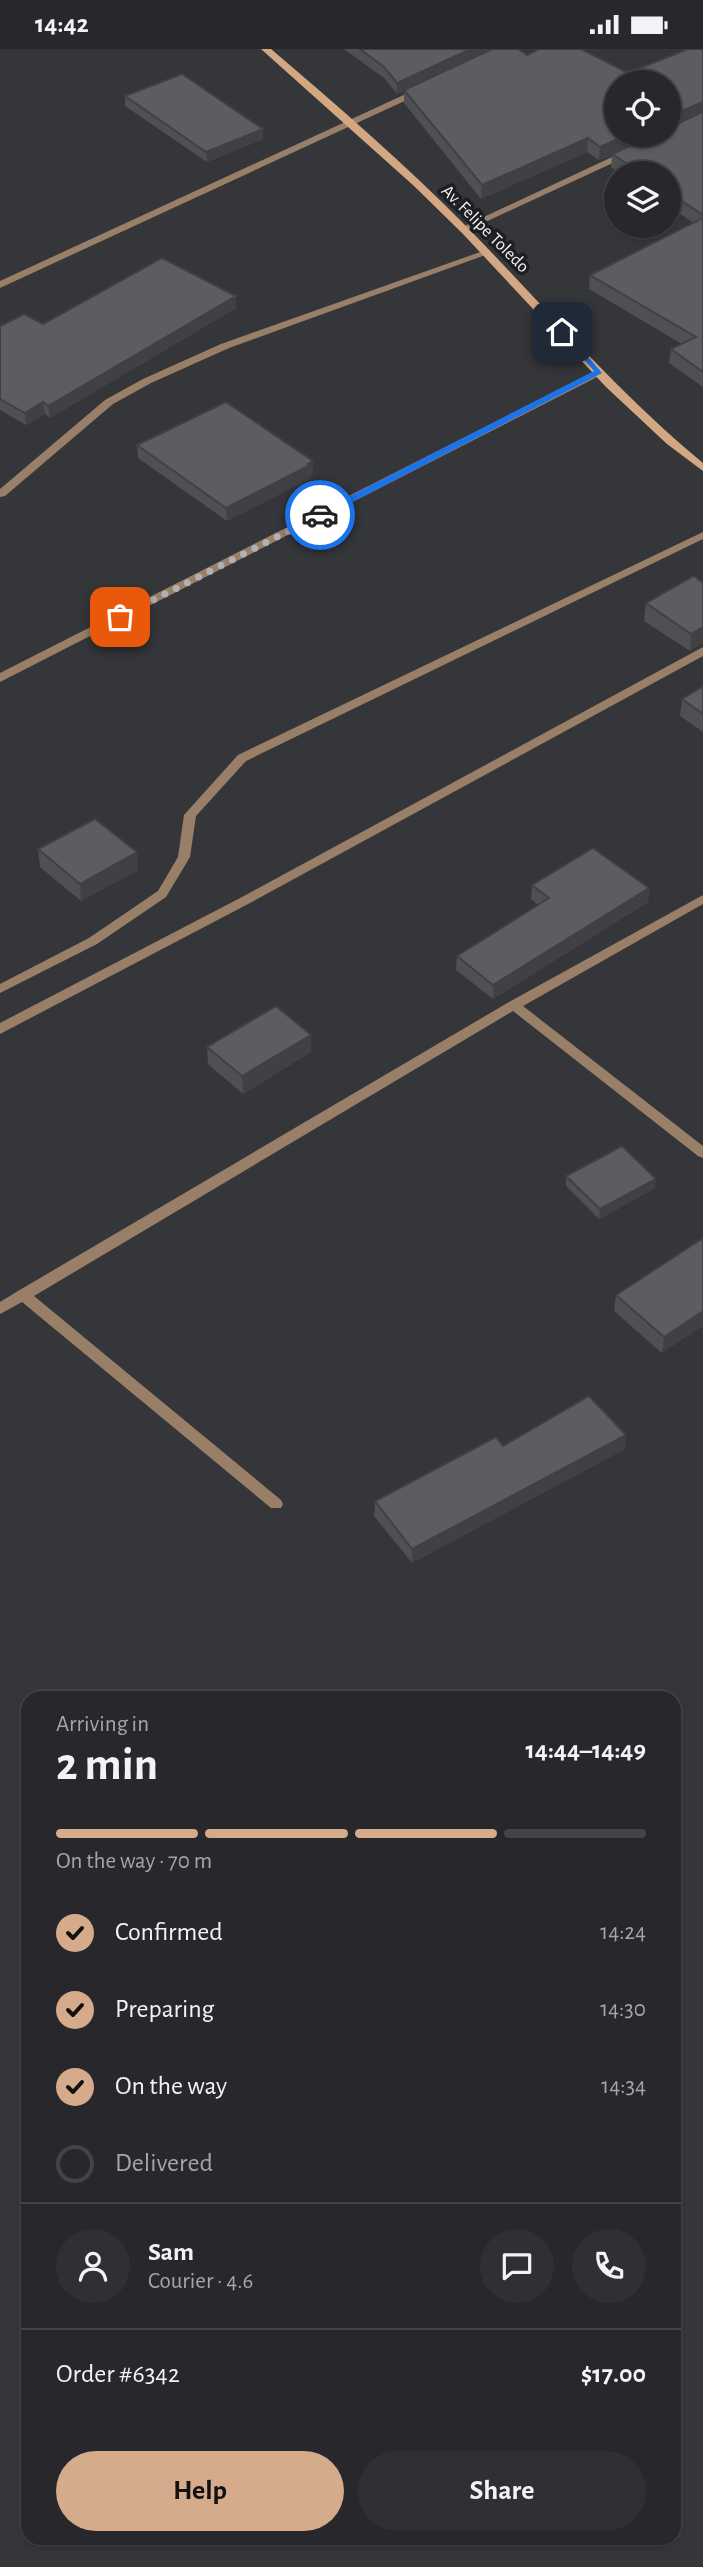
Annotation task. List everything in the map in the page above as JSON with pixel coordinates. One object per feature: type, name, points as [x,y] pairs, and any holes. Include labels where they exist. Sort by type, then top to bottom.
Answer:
[{"type":"main road","name":"Av. Felipe Toledo","points":[[266,49],[351,122],[463,229],[658,433],[703,468]]},
{"type":"street","points":[[0,285],[436,83]]},
{"type":"street","points":[[463,229],[640,147]]},
{"type":"street","points":[[1,494],[109,402],[146,381],[225,346],[486,253]]},
{"type":"street","points":[[0,678],[599,372]]},
{"type":"street","points":[[0,989],[93,941],[162,894],[184,857],[190,815],[242,758],[703,535]]},
{"type":"street","points":[[0,1029],[246,900],[703,651]]},
{"type":"street","points":[[0,1309],[514,1005],[703,899]]},
{"type":"street","points":[[514,1005],[703,1153]]},
{"type":"street","points":[[23,1295],[276,1504]]},
{"type":"building","points":[[360,49],[471,49],[397,83],[384,67]]},
{"type":"building","points":[[492,49],[518,49],[527,55],[539,49],[581,49],[622,70],[604,70],[604,145],[600,147],[588,138],[482,185],[404,90]]},
{"type":"building","points":[[688,49],[703,49],[703,102],[681,111],[681,70],[636,70]]},
{"type":"building","points":[[182,74],[263,129],[206,152],[125,96]]},
{"type":"building","points":[[703,112],[703,215],[681,201],[681,161],[623,161],[612,154],[627,147],[681,147],[681,122]]},
{"type":"building","points":[[703,218],[703,372],[671,349],[696,337],[590,275],[663,238],[681,238],[681,229]]},
{"type":"building","points":[[162,258],[236,296],[48,406],[43,402],[25,413],[0,399],[0,326],[24,314],[43,324]]},
{"type":"building","points":[[226,402],[313,461],[226,508],[137,445]]},
{"type":"building","points":[[694,576],[703,583],[703,627],[691,634],[646,603]]},
{"type":"building","points":[[703,686],[703,714],[682,699]]},
{"type":"building","points":[[95,819],[137,852],[80,884],[38,849]]},
{"type":"building","points":[[593,848],[649,888],[493,985],[457,956],[549,898],[532,885]]},
{"type":"building","points":[[276,1006],[311,1035],[242,1076],[207,1047]]},
{"type":"building","points":[[622,1146],[656,1179],[600,1209],[566,1176]]},
{"type":"building","points":[[703,1238],[703,1311],[664,1337],[616,1295]]},
{"type":"building","points":[[589,1396],[626,1435],[412,1549],[375,1501],[496,1437],[503,1446]]},
{"type":"way so far","points":[[120,617],[320,515]]},
{"type":"route","points":[[320,515],[599,372],[562,332]]}]
